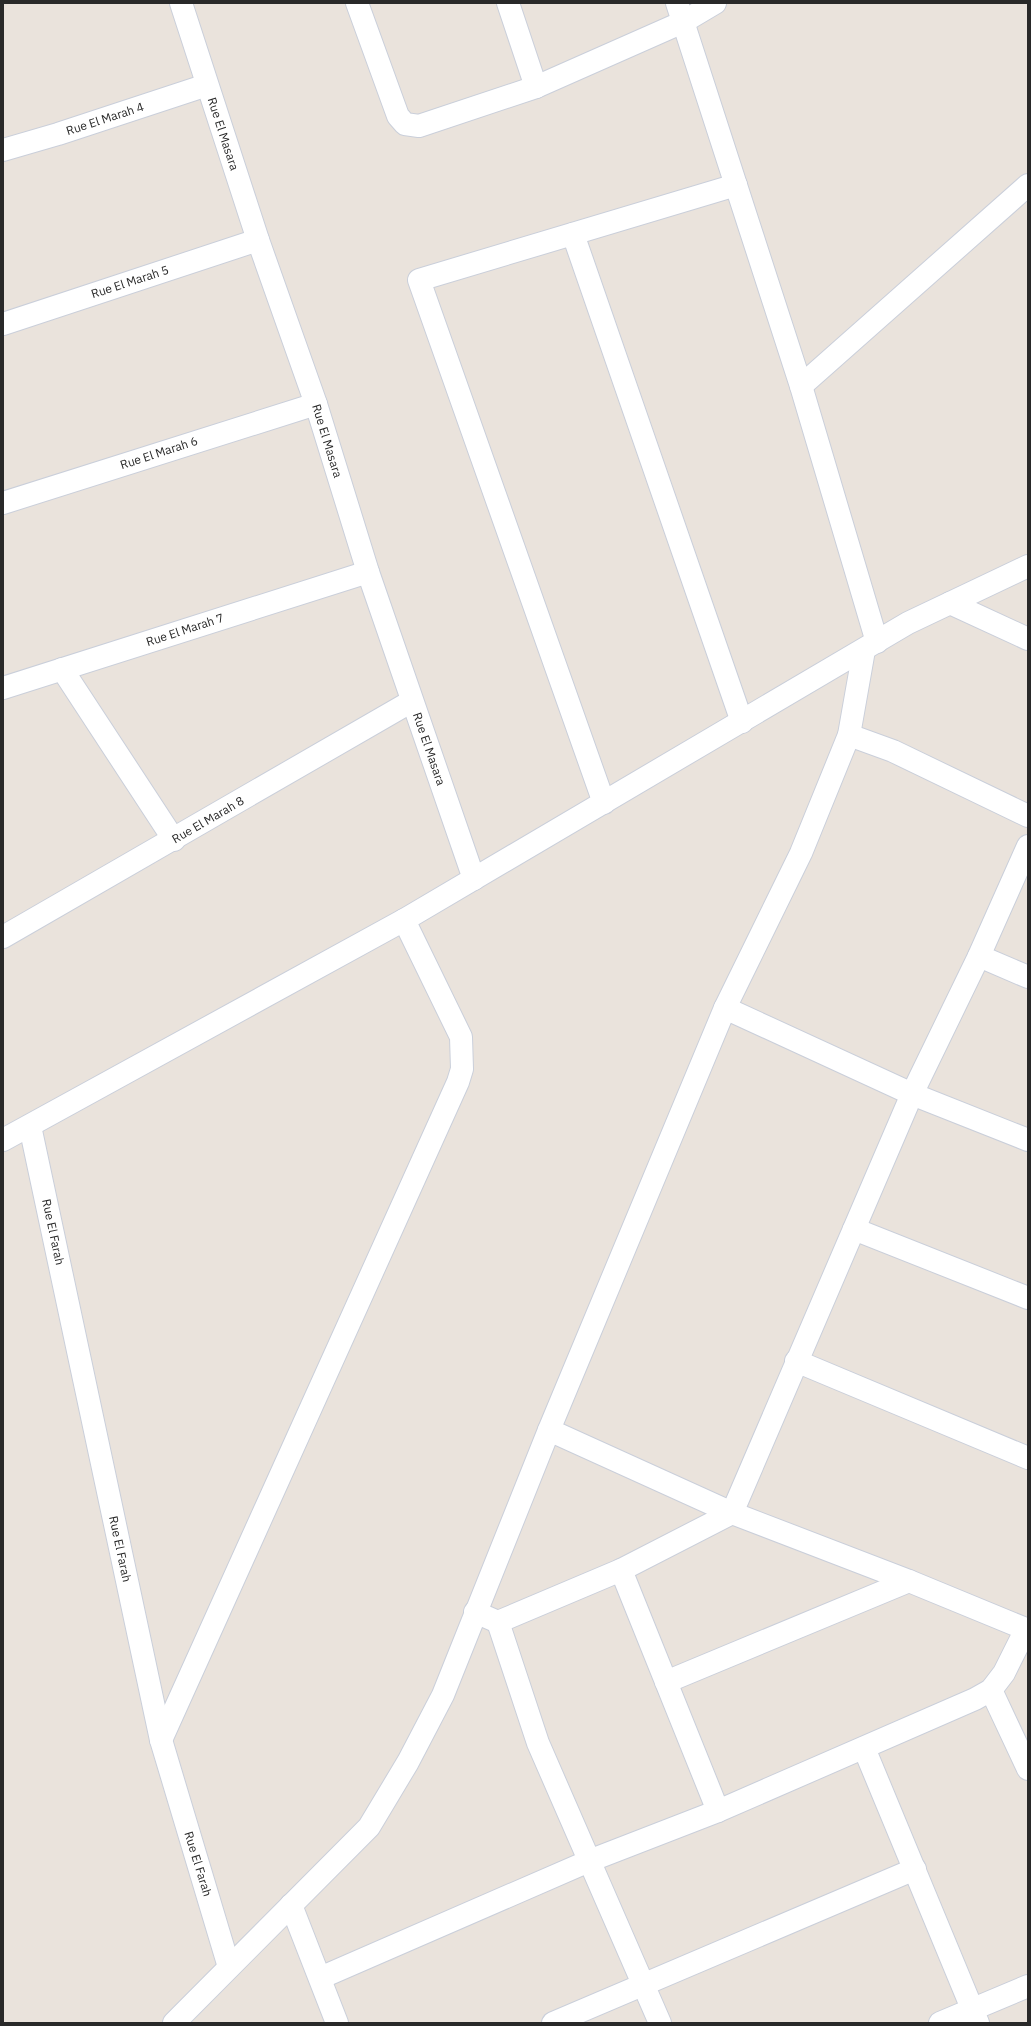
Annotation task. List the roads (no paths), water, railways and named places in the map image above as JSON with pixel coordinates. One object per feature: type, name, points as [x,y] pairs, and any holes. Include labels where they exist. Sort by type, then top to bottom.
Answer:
[{"type":"street","name":"Rue El Masara","points":[[181,3],[258,240],[316,404],[368,572],[474,879]]},
{"type":"street","points":[[357,3],[398,116],[405,124],[419,126],[536,87],[680,13],[715,3]]},
{"type":"street","points":[[508,3],[536,87]]},
{"type":"street","points":[[174,2023],[369,1827],[408,1762],[443,1694],[549,1430],[725,1008],[801,853],[849,735],[871,646],[801,386],[680,13]]},
{"type":"street","name":"Rue El Marah 4","points":[[3,150],[207,85]]},
{"type":"street","points":[[604,803],[419,280],[736,185]]},
{"type":"street","points":[[801,386],[1028,185]]},
{"type":"street","points":[[573,234],[742,722]]},
{"type":"street","name":"Rue El Marah 5","points":[[3,324],[258,240]]},
{"type":"street","name":"Rue El Marah 6","points":[[3,503],[316,404]]},
{"type":"street","points":[[3,1140],[404,920],[908,623],[1028,566]]},
{"type":"street","name":"Rue El Marah 7","points":[[3,688],[368,572]]},
{"type":"street","points":[[950,603],[1028,639]]},
{"type":"street","points":[[62,669],[174,840]]},
{"type":"street","name":"Rue El Marah 8","points":[[3,937],[174,840],[412,701]]},
{"type":"street","points":[[849,735],[893,751],[1028,816]]},
{"type":"street","points":[[475,1612],[498,1622],[621,1570],[732,1513],[912,1094],[979,956],[1028,846]]},
{"type":"street","points":[[161,1740],[458,1082],[462,1069],[461,1037],[404,920]]},
{"type":"street","points":[[979,956],[1028,977]]},
{"type":"street","points":[[725,1008],[912,1094],[1028,1140]]},
{"type":"street","name":"Rue El Farah","points":[[30,1126],[161,1740],[230,1967]]},
{"type":"street","points":[[854,1229],[1028,1298]]},
{"type":"street","points":[[796,1361],[1028,1458]]},
{"type":"street","points":[[320,1978],[589,1861],[718,1810],[975,1699],[991,1690],[1004,1674],[1027,1630],[909,1581],[732,1513],[549,1430]]},
{"type":"street","points":[[621,1570],[718,1810]]},
{"type":"street","points":[[666,1682],[909,1581]]},
{"type":"street","points":[[498,1622],[538,1743],[660,2023]]},
{"type":"street","points":[[991,1690],[1028,1769]]},
{"type":"street","points":[[864,1748],[976,2016]]},
{"type":"street","points":[[553,2023],[915,1869]]},
{"type":"street","points":[[291,1905],[337,2023]]},
{"type":"street","points":[[940,2023],[976,2016],[1028,1986]]}]
